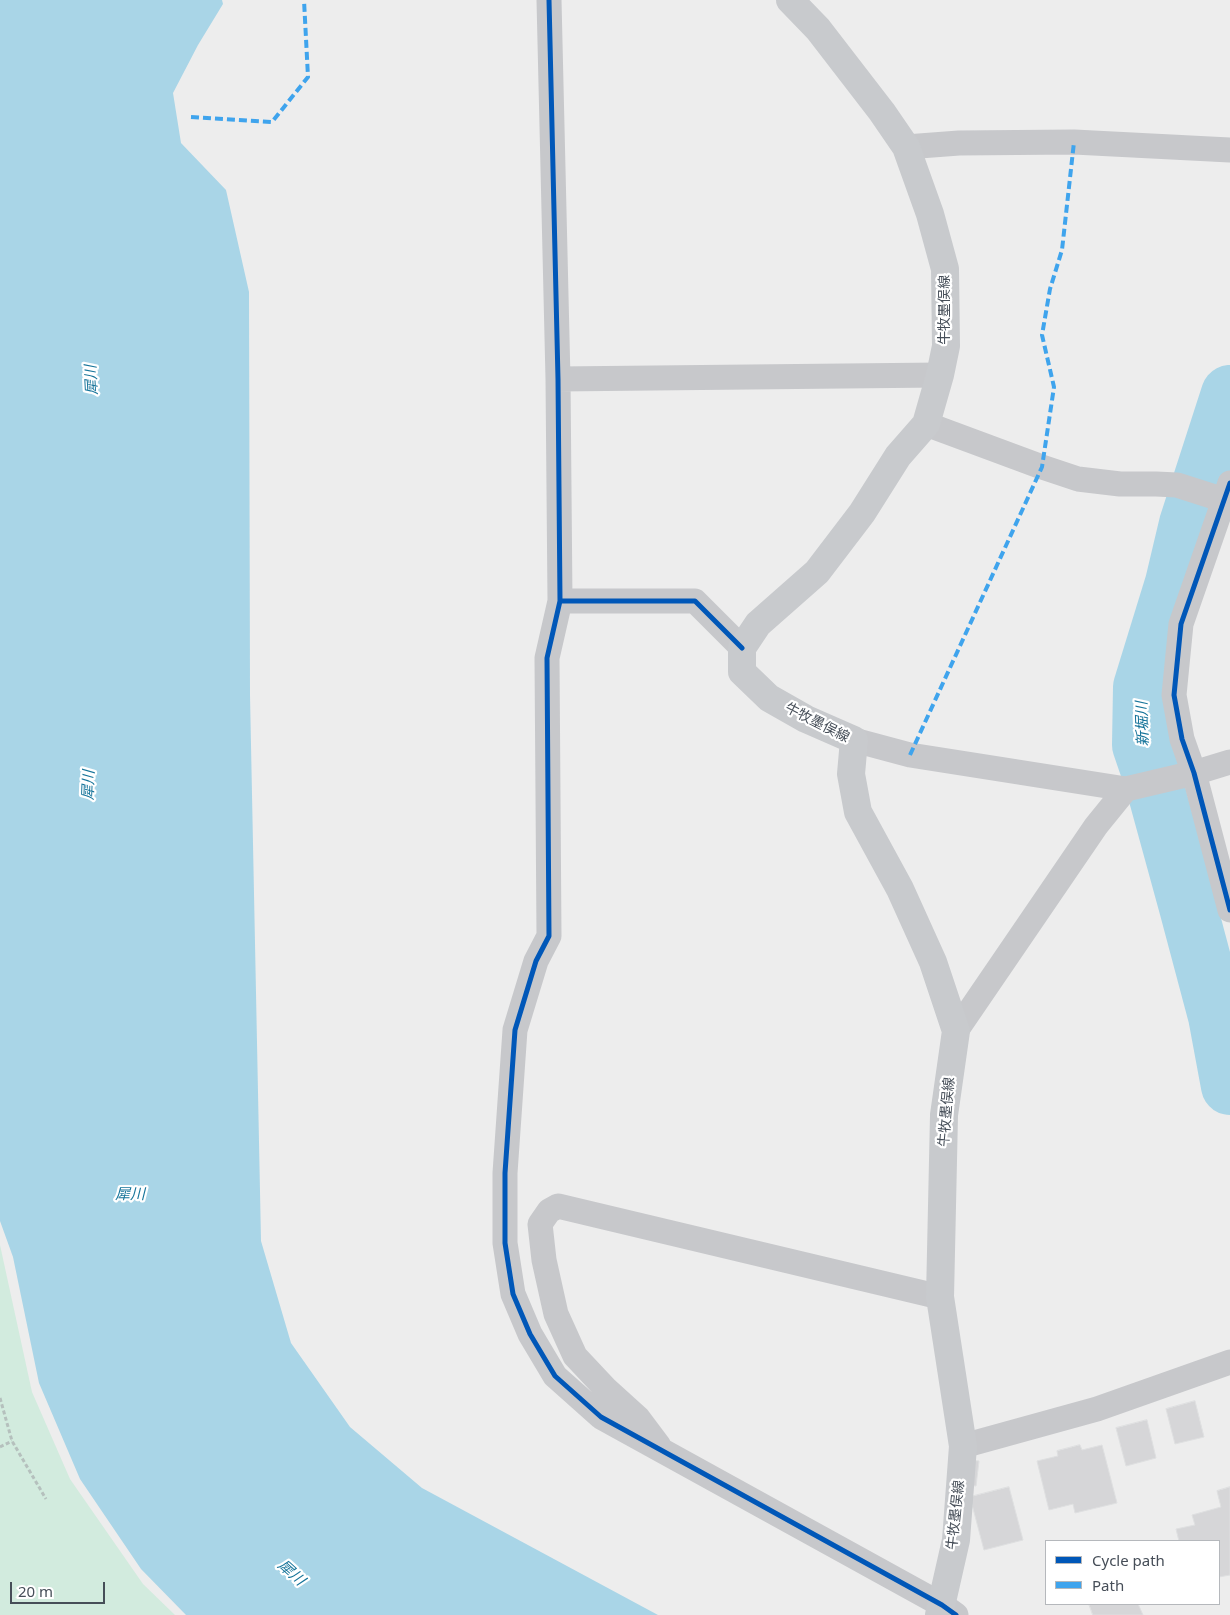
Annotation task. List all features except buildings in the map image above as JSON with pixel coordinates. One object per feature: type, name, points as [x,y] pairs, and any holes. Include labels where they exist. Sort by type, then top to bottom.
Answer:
[{"type":"main road","name":"牛牧墨俣線","points":[[790,0],[818,29],[882,112],[906,147],[930,214],[946,269],[946,346],[926,424],[898,456],[862,513],[817,572],[758,624],[742,648],[742,672],[769,698],[806,719],[854,740],[851,774],[858,812],[913,917],[933,962],[956,1031],[944,1115],[940,1297],[963,1446],[956,1540],[946,1612]]},
{"type":"street","points":[[550,0],[558,379],[560,600],[547,658],[549,936],[536,961],[515,1030],[504,1173],[505,1243],[514,1294],[530,1334],[555,1376],[601,1416],[946,1612]]},
{"type":"street","points":[[906,147],[959,142],[1074,142],[1230,150]]},
{"type":"street","points":[[558,379],[940,375]]},
{"type":"street","points":[[926,424],[1078,479],[1120,484],[1177,485],[1223,493],[1182,624],[1174,695],[1182,740],[1194,773],[1230,910]]},
{"type":"street","points":[[560,600],[695,601],[742,648]]},
{"type":"street","points":[[854,740],[910,755],[1126,789],[1194,773],[1230,762]]},
{"type":"street","points":[[956,1031],[1096,826],[1126,789]]},
{"type":"street","points":[[664,1452],[638,1418],[606,1390],[575,1356],[556,1314],[544,1260],[540,1224],[549,1211],[558,1206],[940,1297]]},
{"type":"street","points":[[963,1446],[1097,1409],[1230,1362]]},
{"type":"path","points":[[0,1398],[12,1442],[46,1499]]},
{"type":"path","points":[[0,1448],[12,1442]]},
{"type":"green space","points":[[0,1245],[32,1392],[70,1479],[143,1584],[175,1615],[0,1615]]},
{"type":"water","name":"犀川","points":[[0,0],[222,0],[223,4],[198,45],[173,93],[181,143],[226,190],[249,292],[250,695],[261,1241],[291,1343],[350,1427],[422,1488],[658,1615],[186,1615],[141,1569],[80,1479],[39,1383],[13,1257],[0,1221]]},
{"type":"waterway","name":"新堀川","points":[[1230,394],[1188,524],[1174,583],[1142,687],[1141,745],[1154,783],[1217,1016],[1230,1086]]},
{"type":"marked path","points":[[191,117],[272,122],[308,77],[304,0]]},
{"type":"marked path","points":[[910,755],[1042,467],[1054,387],[1042,335],[1050,289],[1062,250],[1074,142]]},
{"type":"cycle path","points":[[549,0],[558,379],[560,601],[695,601],[742,648]]},
{"type":"cycle path","points":[[1230,483],[1181,624],[1174,695],[1182,739],[1194,773],[1230,910]]},
{"type":"cycle path","points":[[560,601],[547,658],[549,936],[536,961],[515,1030],[505,1173],[505,1243],[513,1294],[530,1334],[555,1376],[601,1417],[942,1605],[956,1615]]}]
